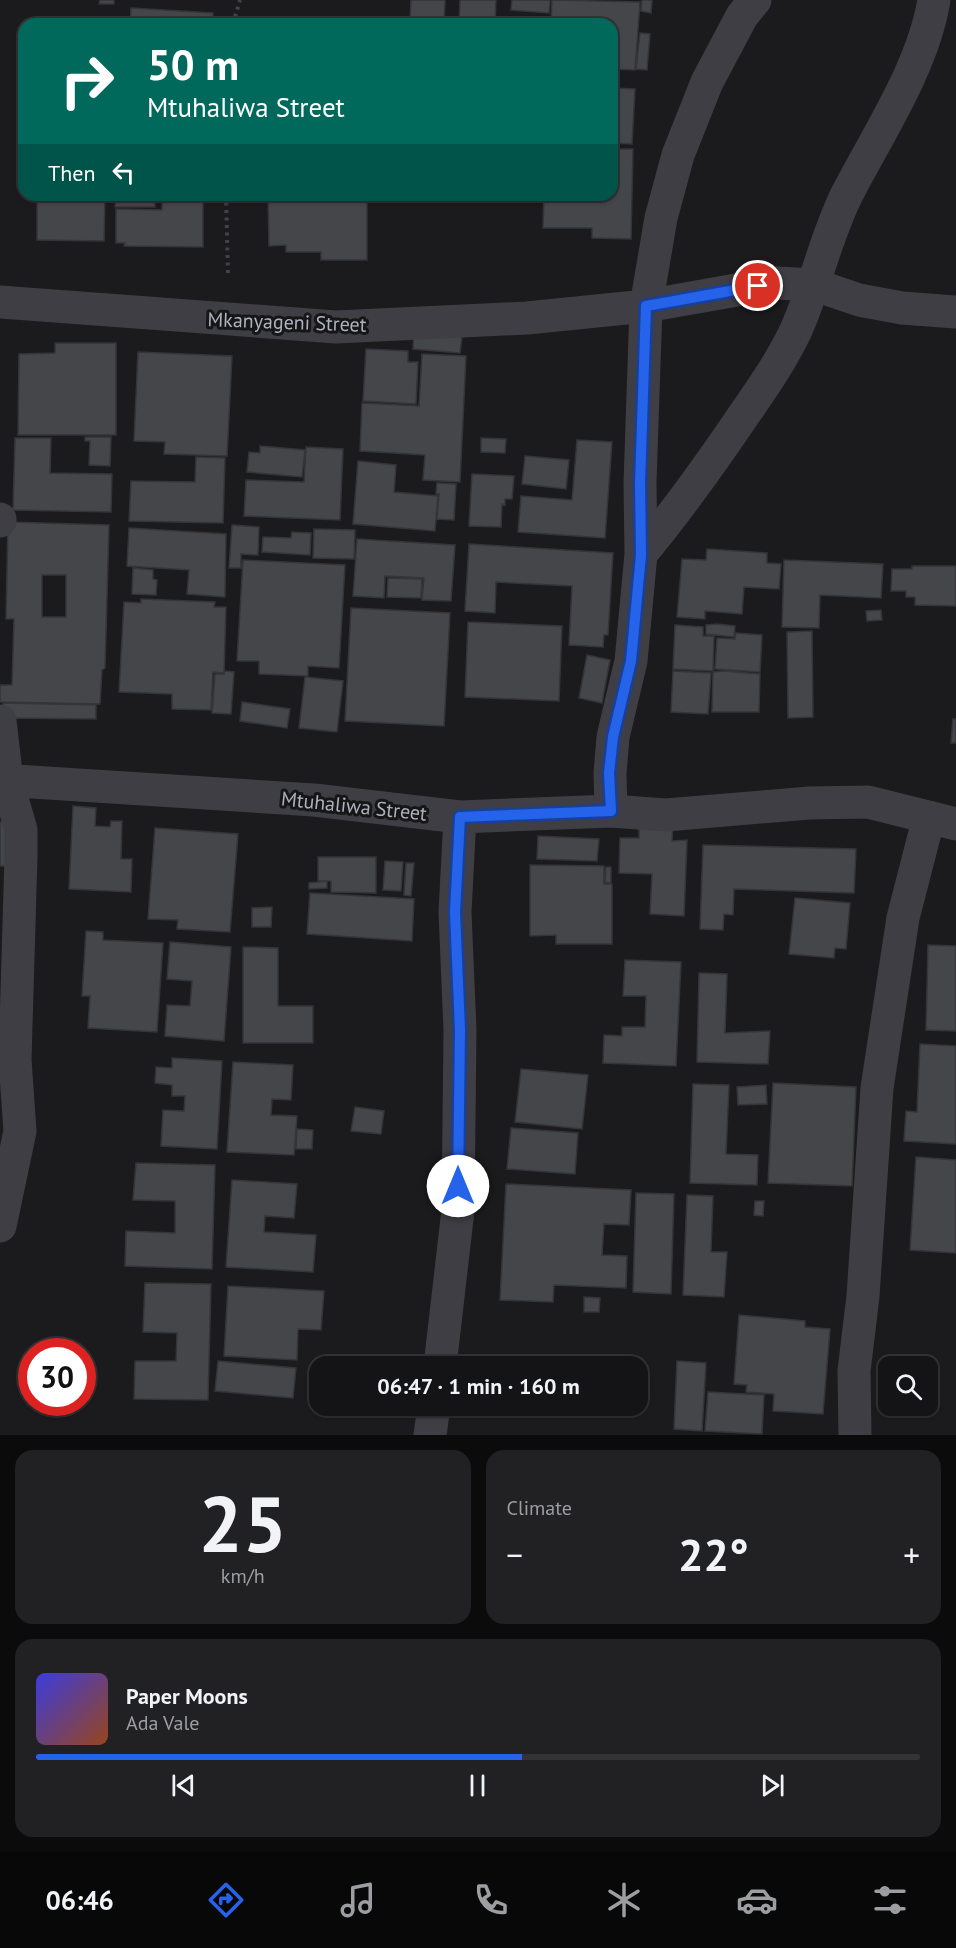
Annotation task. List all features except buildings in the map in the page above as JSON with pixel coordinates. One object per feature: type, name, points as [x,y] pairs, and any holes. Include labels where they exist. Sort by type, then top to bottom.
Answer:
[{"type":"street","points":[[611,811],[609,773],[613,737],[631,661],[641,555],[640,483],[646,306],[661,218],[678,155],[707,82],[742,16],[755,0]]},
{"type":"street","points":[[641,555],[685,502],[775,370],[796,331],[815,285],[827,239],[923,43],[934,0]]},
{"type":"street","name":"Mkanyageni Street","points":[[0,302],[230,321],[336,327],[527,318],[646,306],[776,283],[815,285],[869,302],[902,308],[956,312]]},
{"type":"street","points":[[0,721],[3,781],[21,830],[15,1060],[20,1131],[0,1226]]},
{"type":"street","name":"Mtuhaliwa Street","points":[[3,781],[314,800],[460,817],[611,811],[666,815],[809,803],[868,802],[942,820]]},
{"type":"street","points":[[441,1356],[458,1210],[460,1030],[455,912],[460,817]]},
{"type":"street","points":[[855,1435],[854,1371],[863,1296],[877,1088],[903,918],[942,820]]},
{"type":"street","points":[[430,1435],[433,1416]]},
{"type":"path","points":[[235,18],[240,0]]},
{"type":"path","points":[[226,201],[230,321]]},
{"type":"route","points":[[458,1186],[460,1030],[455,912],[460,817],[611,811],[609,773],[613,737],[631,661],[641,555],[640,483],[646,306],[758,286]]}]
